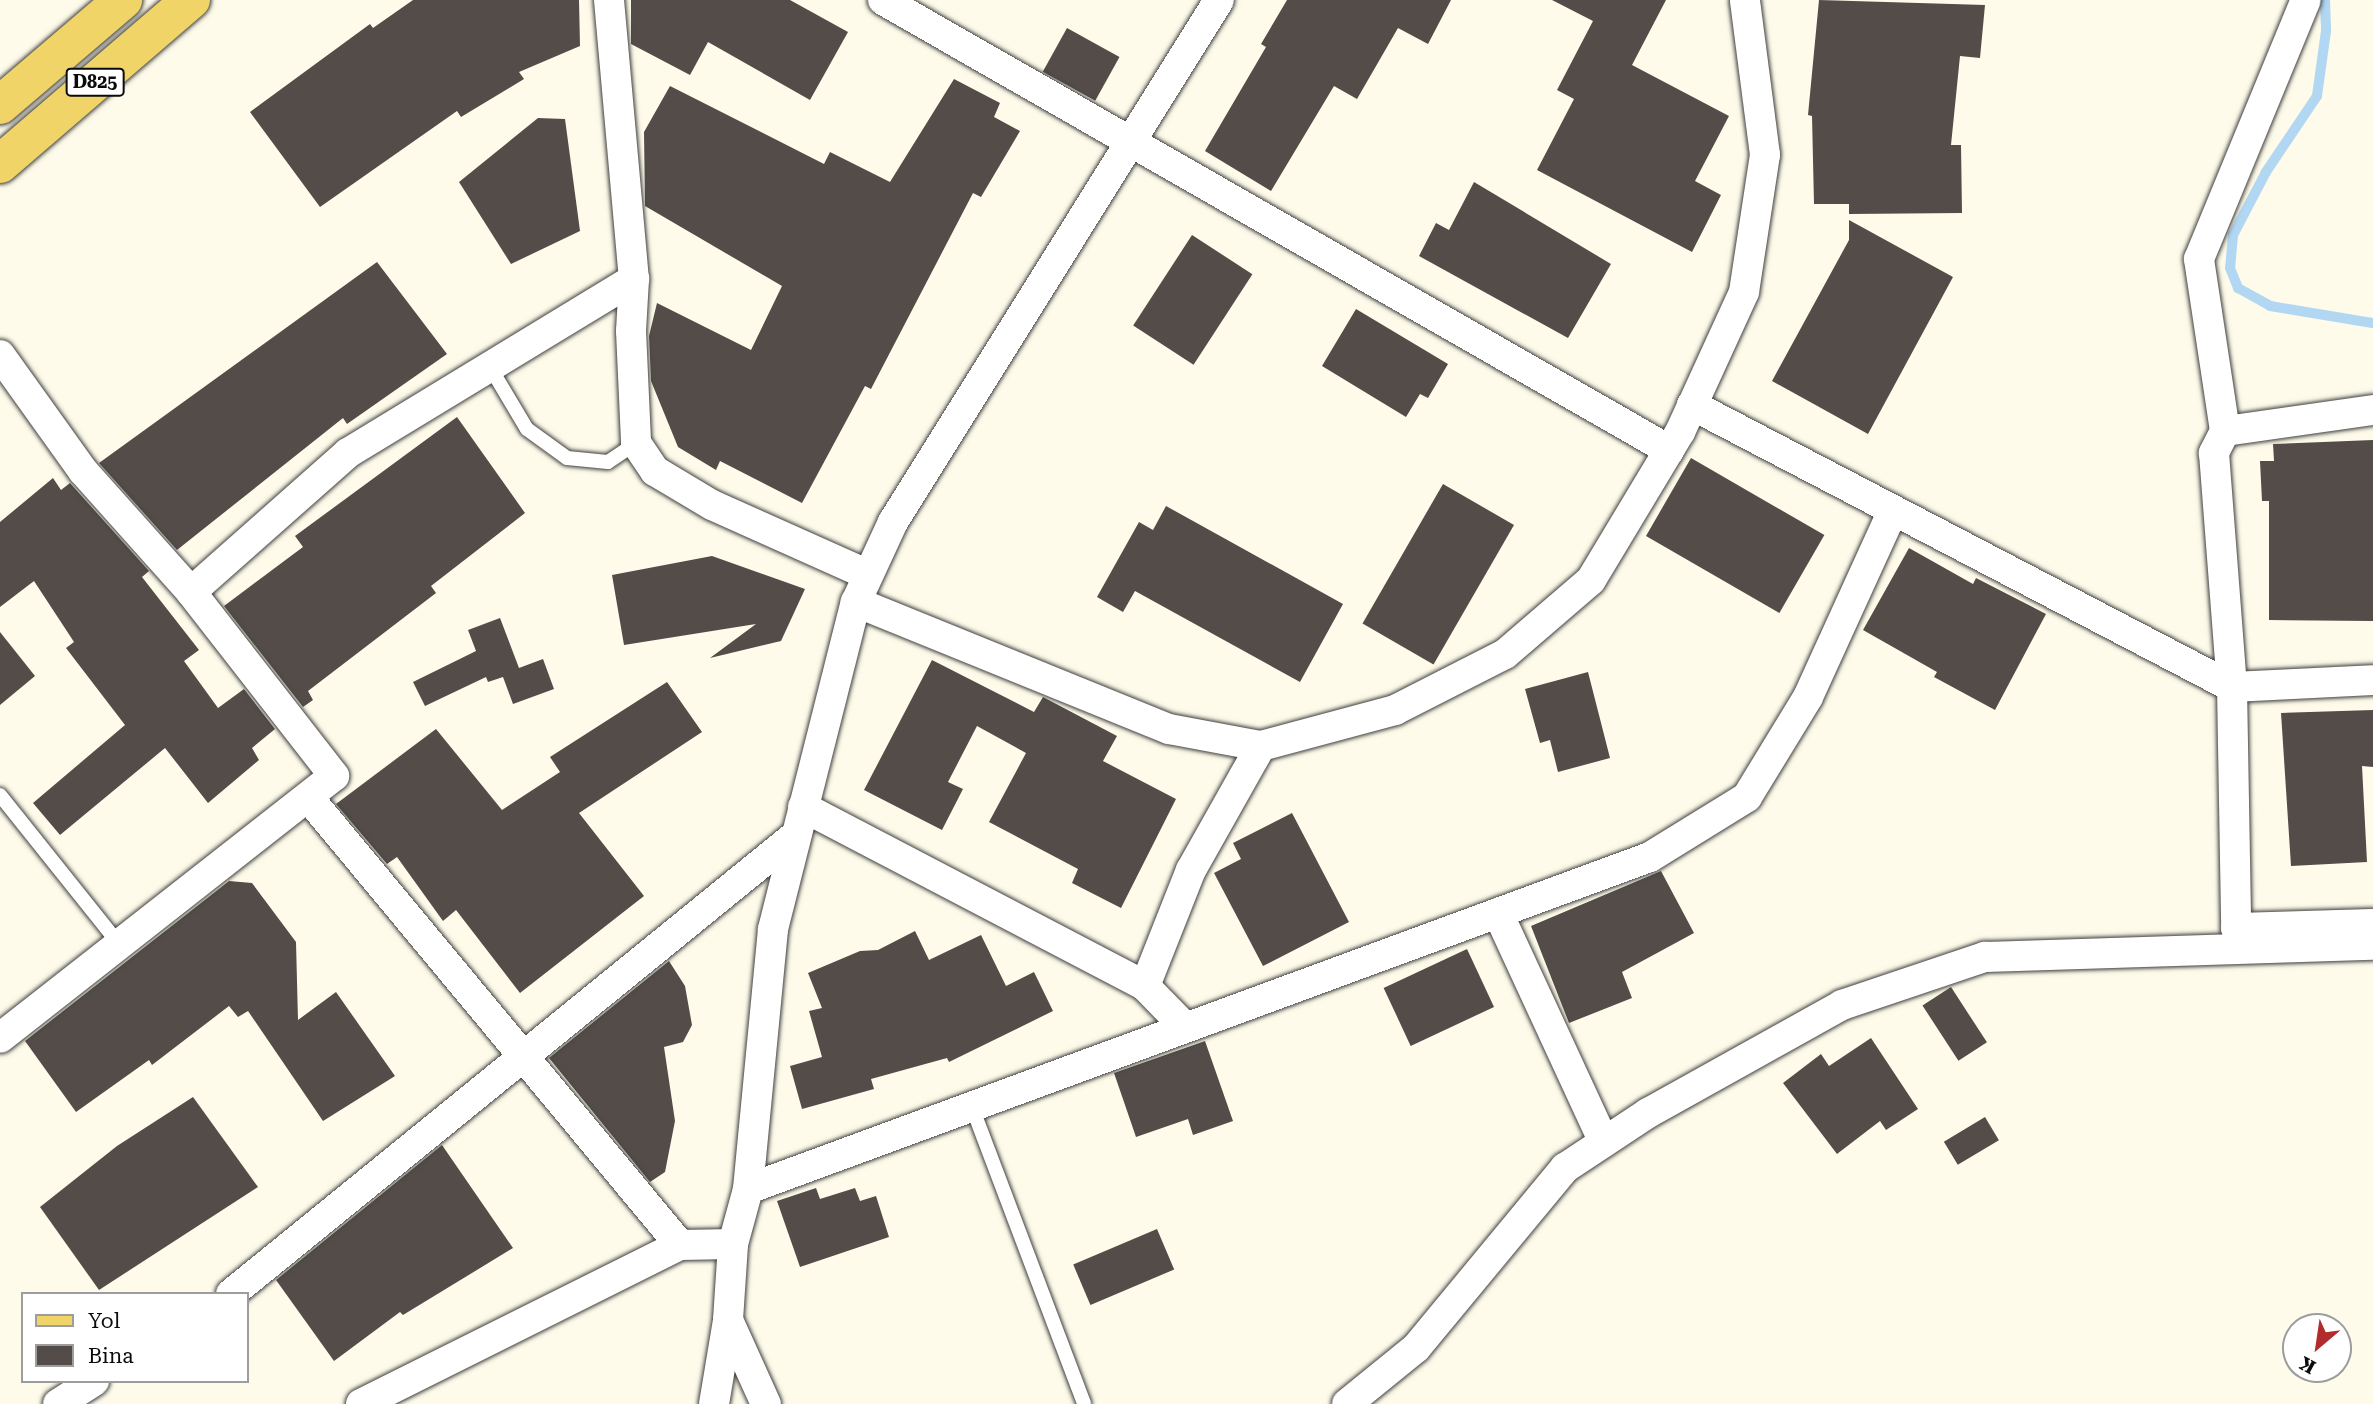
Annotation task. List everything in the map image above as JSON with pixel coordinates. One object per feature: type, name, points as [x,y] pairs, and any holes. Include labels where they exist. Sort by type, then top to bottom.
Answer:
[{"type":"main road","name":"D825","points":[[0,105],[123,0]]},
{"type":"main road","name":"D825","points":[[0,164],[191,0]]},
{"type":"street","points":[[609,0],[634,279],[631,331],[636,443],[655,471],[712,505],[866,574]]},
{"type":"street","points":[[883,0],[1669,450]]},
{"type":"street","points":[[714,1404],[728,1320],[733,1244],[748,1189],[773,929],[856,602],[866,574],[893,522],[1219,0]]},
{"type":"street","points":[[856,602],[1169,729],[1261,747],[1395,710],[1505,654],[1591,580],[1669,450],[1744,292],[1765,155],[1745,0]]},
{"type":"street","points":[[2306,0],[2199,259],[2225,431],[2214,453],[2232,687],[2236,928],[2373,924]]},
{"type":"street","points":[[191,593],[348,453],[634,279]]},
{"type":"street","points":[[0,355],[83,471],[191,593],[334,776],[0,1038]]},
{"type":"street","points":[[1692,405],[1892,513],[2232,687],[2373,680]]},
{"type":"street","points":[[2225,431],[2373,410]]},
{"type":"street","points":[[748,1189],[972,1107],[1183,1025],[1650,857],[1747,797],[1808,697],[1892,513]]},
{"type":"street","points":[[1145,986],[1191,870],[1261,747]]},
{"type":"street","points":[[308,797],[680,1245]]},
{"type":"street","points":[[799,821],[1145,986],[1183,1025]]},
{"type":"street","points":[[233,1292],[524,1057],[799,821]]},
{"type":"street","points":[[1498,913],[1604,1142]]},
{"type":"street","points":[[1347,1404],[1416,1348],[1565,1168],[1648,1113],[1842,1005],[1985,957],[2373,945]]},
{"type":"street","points":[[361,1404],[680,1245],[733,1244]]},
{"type":"street","points":[[728,1320],[766,1404]]},
{"type":"street","points":[[58,1404],[90,1383]]},
{"type":"lane","points":[[490,367],[527,429],[567,458],[608,461],[636,443]]},
{"type":"lane","points":[[0,795],[120,944]]},
{"type":"lane","points":[[972,1107],[1084,1404]]},
{"type":"building","points":[[413,0],[579,0],[580,46],[519,72],[524,79],[461,117],[457,111],[320,207],[250,112],[370,24],[373,28]]},
{"type":"building","points":[[631,0],[790,0],[848,32],[810,100],[708,42],[690,75],[631,44]]},
{"type":"building","points":[[1287,0],[1451,0],[1428,44],[1398,28],[1357,99],[1334,86],[1271,191],[1205,151],[1266,47],[1261,44]]},
{"type":"building","points":[[1552,0],[1666,0],[1632,65],[1729,116],[1695,181],[1721,195],[1692,252],[1537,170],[1574,99],[1557,90],[1593,21]]},
{"type":"building","points":[[1819,0],[1985,5],[1980,58],[1960,56],[1951,145],[1961,145],[1962,213],[1849,214],[1849,204],[1814,204],[1812,116],[1808,115]]},
{"type":"building","points":[[1067,28],[1119,57],[1095,101],[1043,72]]},
{"type":"building","points":[[954,79],[1000,103],[994,117],[1020,131],[981,197],[973,193],[871,389],[865,386],[802,503],[720,461],[716,470],[678,447],[651,381],[649,336],[657,303],[751,350],[782,286],[645,206],[644,132],[670,86],[824,164],[830,152],[890,182]]},
{"type":"building","points":[[538,118],[565,119],[580,231],[511,264],[459,182]]},
{"type":"building","points":[[1474,182],[1611,264],[1568,338],[1419,256],[1436,223],[1449,230]]},
{"type":"building","points":[[1849,220],[1953,277],[1868,434],[1772,381],[1849,240]]},
{"type":"building","points":[[1192,235],[1252,274],[1194,365],[1133,326]]},
{"type":"building","points":[[377,262],[447,354],[347,424],[343,418],[177,550],[99,463]]},
{"type":"building","points":[[1356,309],[1448,364],[1428,398],[1420,394],[1406,417],[1322,366]]},
{"type":"building","points":[[457,417],[525,513],[431,586],[436,593],[308,691],[313,700],[303,707],[224,606],[303,547],[295,536]]},
{"type":"building","points":[[2373,440],[2373,621],[2269,620],[2269,501],[2262,501],[2260,461],[2274,461],[2273,444]]},
{"type":"building","points":[[1691,458],[1824,535],[1779,613],[1646,536]]},
{"type":"building","points":[[53,478],[61,490],[70,483],[149,571],[142,577],[199,650],[184,661],[218,708],[244,689],[275,729],[252,748],[259,760],[208,803],[165,748],[60,835],[33,803],[125,725],[66,648],[74,642],[34,581],[0,607],[0,522]]},
{"type":"building","points":[[1443,484],[1514,525],[1434,664],[1362,623]]},
{"type":"building","points":[[1166,506],[1343,604],[1300,682],[1135,591],[1123,612],[1097,597],[1139,522],[1153,530]]},
{"type":"building","points":[[1909,548],[1973,584],[1976,578],[2046,614],[1995,710],[1934,677],[1937,672],[1863,630]]},
{"type":"building","points":[[712,556],[805,589],[781,641],[710,658],[756,624],[624,645],[612,575]]},
{"type":"building","points":[[500,618],[519,668],[543,659],[554,689],[513,704],[503,677],[488,682],[486,677],[425,706],[413,682],[476,651],[468,630]]},
{"type":"building","points":[[0,632],[35,676],[0,705]]},
{"type":"building","points":[[932,660],[1034,712],[1043,697],[1117,736],[1103,761],[1176,799],[1121,908],[1072,883],[1078,869],[989,822],[1026,753],[977,726],[948,782],[963,789],[942,830],[864,790]]},
{"type":"building","points":[[1588,672],[1610,758],[1558,772],[1550,740],[1540,743],[1525,689]]},
{"type":"building","points":[[667,682],[702,732],[579,813],[644,896],[520,993],[456,910],[443,921],[397,857],[387,864],[336,804],[436,729],[502,810],[560,772],[550,757]]},
{"type":"building","points":[[2373,710],[2373,767],[2362,766],[2367,862],[2291,866],[2281,713]]},
{"type":"building","points":[[1292,813],[1349,922],[1263,966],[1214,873],[1241,859],[1233,843]]},
{"type":"building","points":[[1661,871],[1694,933],[1622,972],[1632,998],[1569,1023],[1531,926]]},
{"type":"building","points":[[229,881],[252,883],[296,942],[298,1020],[336,992],[395,1076],[323,1121],[248,1011],[238,1017],[229,1006],[152,1065],[149,1060],[76,1112],[25,1041]]},
{"type":"building","points":[[915,931],[929,960],[981,935],[1006,986],[1034,972],[1053,1011],[949,1062],[947,1058],[871,1079],[874,1089],[802,1109],[790,1066],[822,1057],[809,1011],[822,1008],[808,973],[860,951],[878,950]]},
{"type":"building","points":[[1467,949],[1494,1007],[1411,1046],[1384,988]]},
{"type":"building","points":[[669,961],[685,986],[692,1025],[683,1042],[664,1047],[675,1121],[665,1172],[650,1182],[549,1058]]},
{"type":"building","points":[[1951,987],[1987,1042],[1958,1061],[1922,1006]]},
{"type":"building","points":[[1871,1038],[1918,1109],[1886,1130],[1880,1121],[1837,1154],[1783,1083],[1821,1054],[1829,1066]]},
{"type":"building","points":[[1205,1041],[1233,1121],[1193,1135],[1188,1119],[1136,1137],[1114,1073]]},
{"type":"building","points":[[193,1097],[258,1187],[99,1290],[40,1207],[117,1146]]},
{"type":"building","points":[[1985,1117],[1999,1140],[1958,1165],[1944,1142]]},
{"type":"building","points":[[442,1145],[513,1248],[403,1315],[400,1312],[334,1361],[276,1280]]},
{"type":"building","points":[[816,1188],[820,1199],[855,1188],[860,1201],[876,1196],[889,1237],[800,1267],[777,1201]]},
{"type":"building","points":[[1157,1229],[1174,1270],[1090,1305],[1073,1265]]},
{"type":"waterway","points":[[2325,0],[2326,31],[2317,96],[2266,172],[2233,235],[2230,268],[2238,288],[2270,306],[2373,323]]}]
